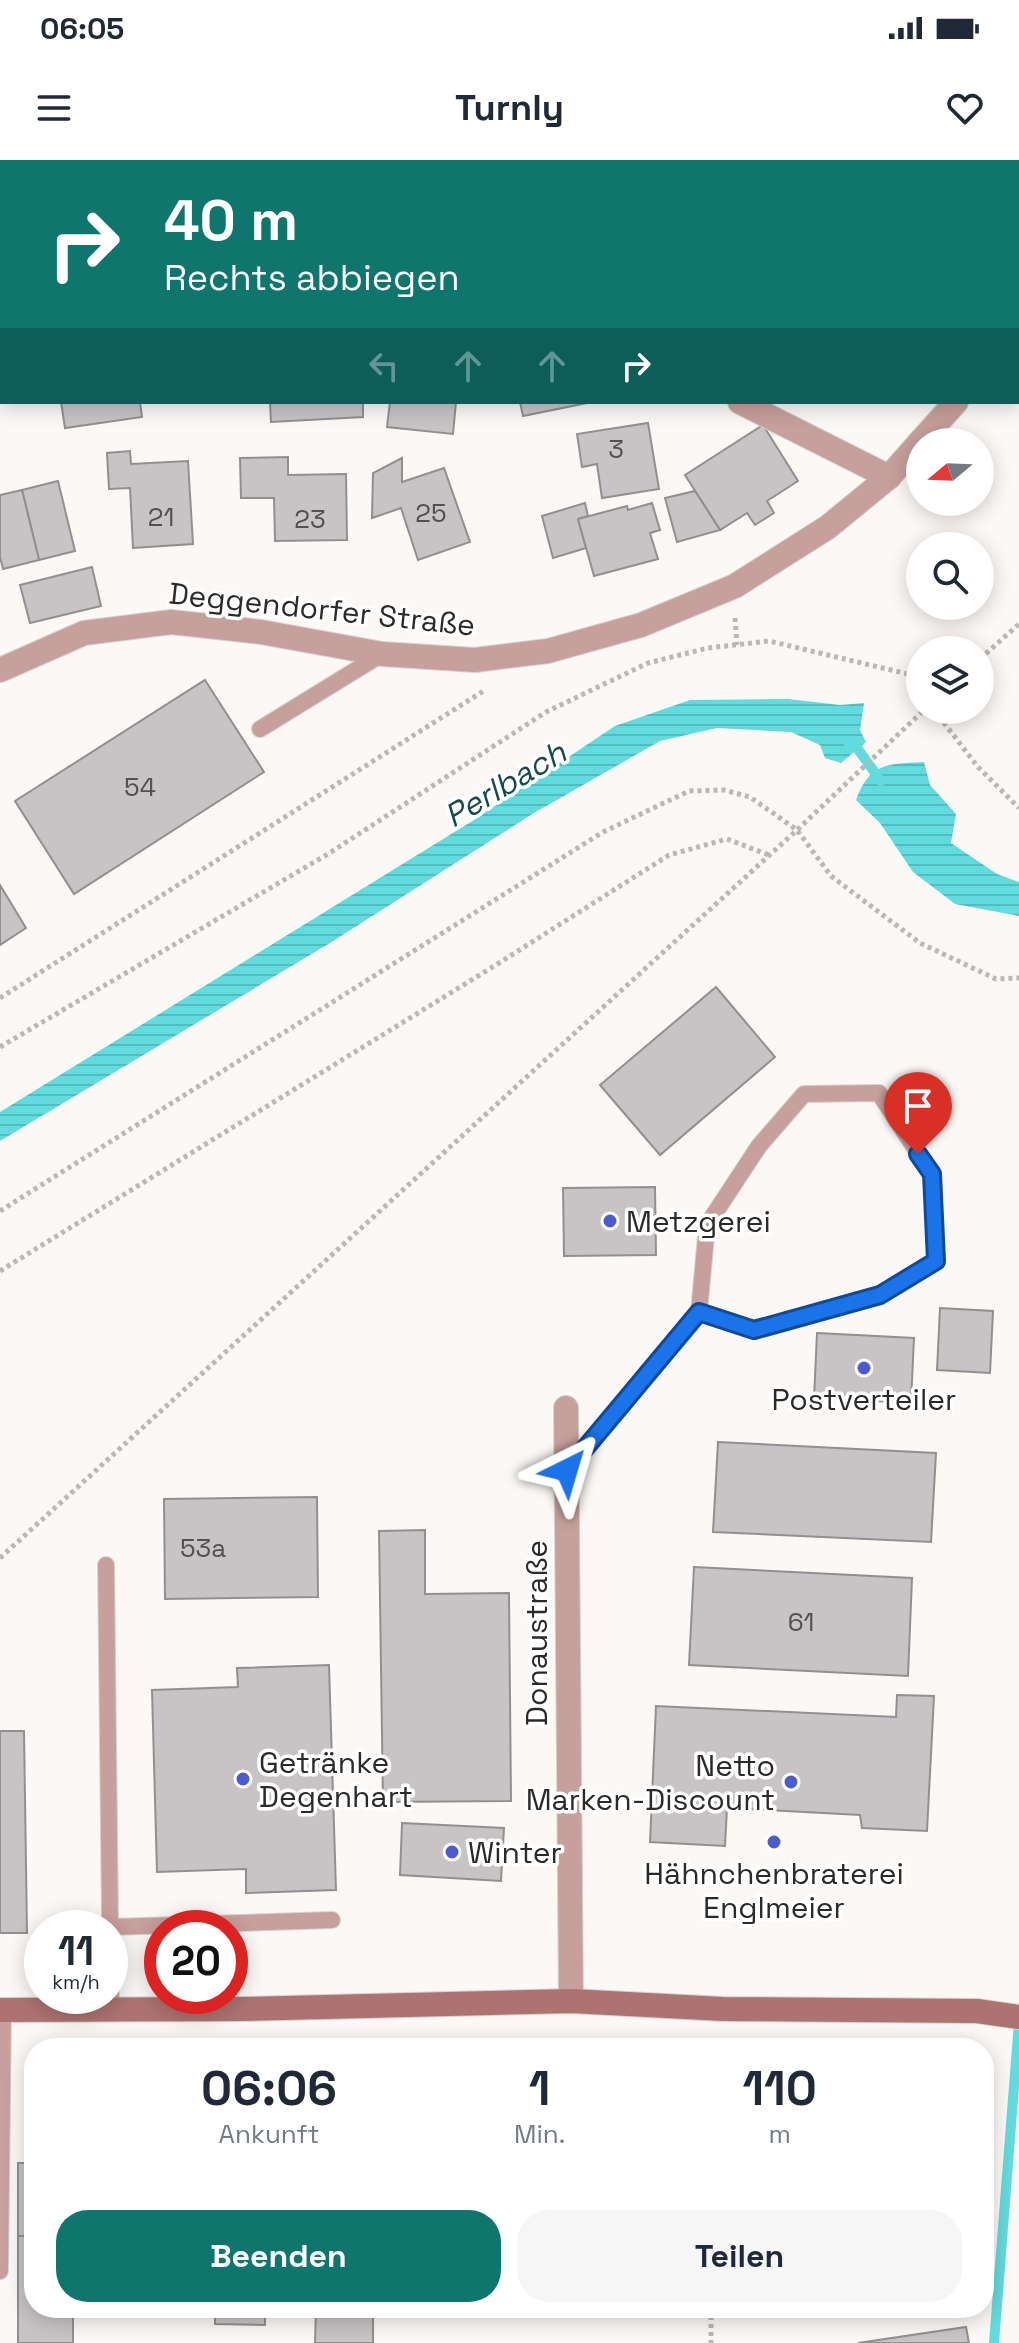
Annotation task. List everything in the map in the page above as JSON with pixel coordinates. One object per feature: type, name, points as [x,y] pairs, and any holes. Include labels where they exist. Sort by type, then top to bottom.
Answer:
[{"type":"street","points":[[744,404],[889,477]]},
{"type":"street","name":"Deggendorfer Straße","points":[[933,428],[954,404]]},
{"type":"street","name":"Deggendorfer Straße","points":[[0,670],[84,633],[171,622],[261,632],[382,654],[475,660],[548,651],[641,625],[735,586],[828,527],[889,477],[906,458]]},
{"type":"street","name":"Donaustraße","points":[[566,1408],[571,2001]]},
{"type":"street","points":[[128,2010],[571,2001],[723,2009],[977,2011],[1019,2017]]},
{"type":"street","points":[[2,2010],[24,2010]]},
{"type":"lane","points":[[260,729],[382,654]]},
{"type":"lane","points":[[567,1470],[699,1312],[707,1225],[759,1146],[804,1094],[879,1093],[932,1174],[936,1261],[880,1295],[754,1330],[699,1312]]},
{"type":"lane","points":[[106,1565],[111,1910]]},
{"type":"lane","points":[[128,1926],[332,1920]]},
{"type":"lane","points":[[0,2271],[2,2010]]},
{"type":"path","points":[[734,612],[737,645]]},
{"type":"path","points":[[994,646],[1019,624]]},
{"type":"path","points":[[0,1047],[328,854],[546,712],[648,663],[708,648],[769,641],[906,674]]},
{"type":"path","points":[[0,998],[497,683]]},
{"type":"path","points":[[0,1558],[909,724]]},
{"type":"path","points":[[945,724],[978,767],[1019,808]]},
{"type":"path","points":[[0,1211],[603,832],[689,791],[724,790],[750,797],[797,830],[831,876],[920,943],[996,979],[1019,978]]},
{"type":"path","points":[[0,1271],[669,855],[727,839],[769,855]]},
{"type":"path","points":[[711,2318],[711,2343]]},
{"type":"water","points":[[788,699],[840,705],[864,703],[860,730],[866,742],[841,763],[825,758],[820,745],[791,732],[717,728],[660,741],[534,813],[330,943],[0,1141],[0,1112],[474,820],[615,726],[690,700]]},
{"type":"water","points":[[924,762],[930,785],[956,814],[951,843],[997,874],[1019,882],[1019,916],[955,904],[913,872],[880,823],[856,800],[867,778],[874,772],[900,763]]},
{"type":"building","points":[[61,404],[140,404],[142,417],[65,428]]},
{"type":"building","points":[[270,404],[363,404],[363,417],[271,422]]},
{"type":"building","points":[[390,404],[456,404],[453,434],[387,427]]},
{"type":"building","points":[[520,404],[582,404],[523,416]]},
{"type":"building","points":[[648,423],[659,489],[602,498],[597,464],[582,467],[577,434]]},
{"type":"building","points":[[763,425],[798,481],[767,501],[774,513],[755,525],[747,513],[720,530],[685,475]]},
{"type":"building","points":[[130,451],[131,464],[188,461],[193,544],[133,548],[130,488],[109,489],[107,453]]},
{"type":"building","points":[[288,457],[288,475],[346,474],[347,540],[275,541],[274,498],[241,498],[240,458]]},
{"type":"building","points":[[402,458],[402,482],[444,468],[470,542],[418,560],[401,508],[372,518],[373,473]]},
{"type":"building","points":[[58,481],[75,551],[39,560],[22,490]]},
{"type":"building","points":[[22,490],[39,560],[3,569],[0,557],[0,495]]},
{"type":"building","points":[[695,491],[720,530],[677,542],[665,498]]},
{"type":"building","points":[[585,503],[588,516],[578,519],[586,548],[553,558],[542,516]]},
{"type":"building","points":[[652,503],[660,530],[650,533],[658,559],[594,576],[578,519]]},
{"type":"building","points":[[92,567],[101,606],[30,623],[20,585]]},
{"type":"building","points":[[205,680],[264,772],[74,894],[15,801]]},
{"type":"building","points":[[0,885],[26,928],[0,945]]},
{"type":"building","points":[[716,987],[775,1057],[660,1155],[600,1085]]},
{"type":"building","name":"Metzgerei","points":[[655,1187],[656,1255],[564,1256],[563,1188]]},
{"type":"building","points":[[940,1308],[993,1311],[990,1373],[937,1370]]},
{"type":"building","name":"Postverteiler","points":[[817,1333],[914,1338],[911,1403],[814,1398]]},
{"type":"building","points":[[718,1442],[936,1453],[931,1542],[713,1532]]},
{"type":"building","points":[[317,1497],[318,1597],[165,1599],[164,1499]]},
{"type":"building","points":[[425,1530],[425,1594],[509,1593],[511,1801],[383,1802],[379,1531]]},
{"type":"building","points":[[694,1567],[912,1578],[908,1676],[689,1665]]},
{"type":"building","name":"Getränke Degenhart","points":[[329,1665],[336,1890],[246,1893],[246,1869],[157,1872],[152,1690],[238,1687],[237,1668]]},
{"type":"building","name":"Netto Marken-Discount","points":[[897,1695],[934,1696],[927,1831],[862,1828],[860,1815],[727,1808],[725,1846],[650,1842],[656,1706],[896,1717]]},
{"type":"building","points":[[0,1731],[24,1731],[27,1910],[24,1910],[24,1933],[0,1933]]},
{"type":"building","name":"Winter","points":[[402,1823],[504,1828],[501,1881],[400,1875]]},
{"type":"building","points":[[18,2163],[24,2163],[24,2236],[18,2236]]},
{"type":"building","points":[[18,2236],[24,2236],[24,2318],[73,2318],[73,2343],[18,2343]]},
{"type":"building","points":[[215,2318],[265,2318],[265,2325],[215,2324]]},
{"type":"building","points":[[316,2318],[373,2318],[373,2343],[315,2343]]},
{"type":"building","points":[[966,2327],[969,2343],[858,2343]]},
{"type":"waterway","name":"Perlbach","points":[[848,742],[857,748],[881,781]]},
{"type":"waterway","points":[[994,2343],[1019,2022]]},
{"type":"place","name":"Metzgerei","points":[[610,1221]]},
{"type":"place","name":"Postverteiler","points":[[864,1368]]},
{"type":"place","name":"Getränke Degenhart","points":[[243,1779]]},
{"type":"place","name":"Netto Marken-Discount","points":[[791,1782]]},
{"type":"place","name":"Hähnchenbraterei Englmeier","points":[[774,1842]]},
{"type":"place","name":"Winter","points":[[452,1852]]},
{"type":"route","points":[[567,1470],[699,1312],[754,1330],[880,1295],[936,1261],[932,1174],[918,1154]]}]
